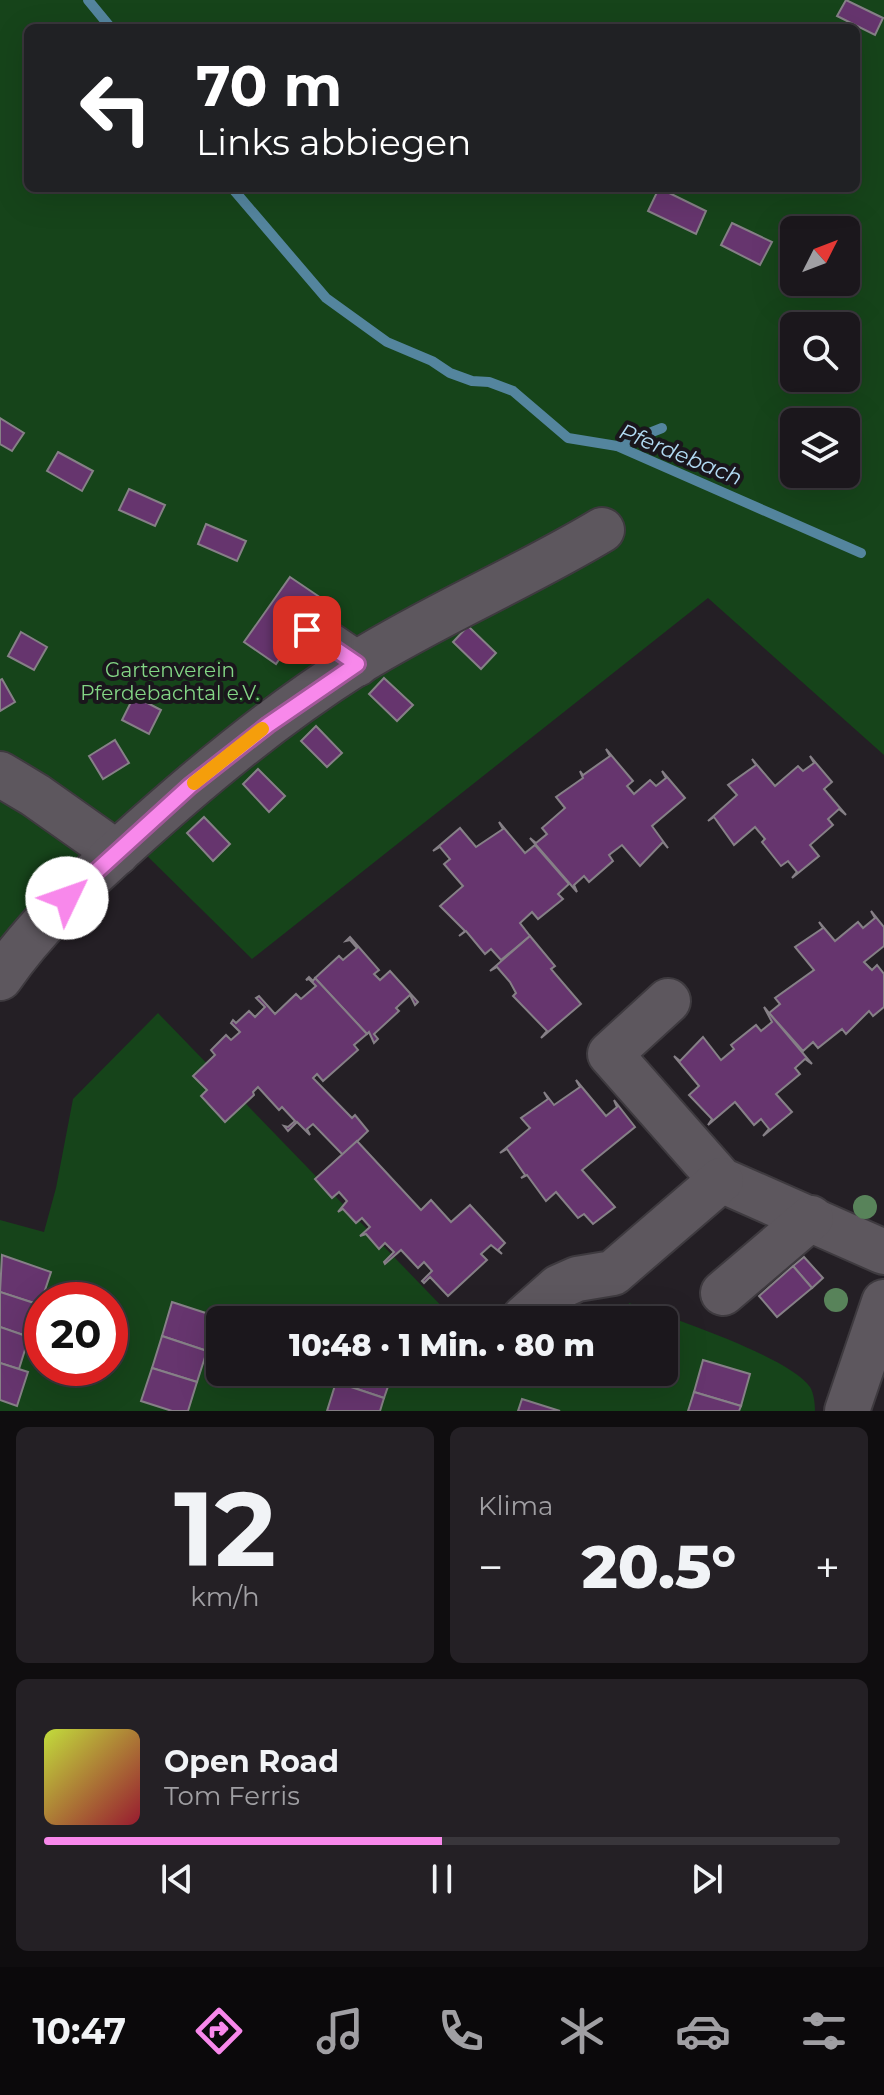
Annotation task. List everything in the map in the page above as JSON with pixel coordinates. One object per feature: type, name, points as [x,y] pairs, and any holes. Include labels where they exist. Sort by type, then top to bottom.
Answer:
[{"type":"street","points":[[0,978],[16,954],[67,898],[190,786],[268,725],[357,664],[602,530]]},
{"type":"street","points":[[307,630],[357,664]]},
{"type":"street","points":[[0,774],[46,801],[117,853]]},
{"type":"street","points":[[668,1001],[610,1054],[721,1180],[880,1250]]},
{"type":"street","points":[[538,1306],[559,1287],[577,1279],[613,1273],[721,1180]]},
{"type":"street","points":[[723,1293],[811,1218]]},
{"type":"street","points":[[847,1411],[884,1302]]},
{"type":"green space","name":"Gartenverein Pferdebachtal e.V.","points":[[0,0],[884,0],[884,755],[708,598],[252,959],[137,846],[42,942],[0,1000]]},
{"type":"green space","points":[[158,1013],[441,1306],[206,1306],[206,1386],[678,1386],[678,1320],[754,1351],[798,1375],[810,1387],[815,1411],[0,1411],[0,1220],[44,1232],[73,1099]]},
{"type":"building","points":[[846,0],[883,18],[875,35],[860,28],[860,24],[837,16]]},
{"type":"building","points":[[657,192],[667,192],[706,211],[696,234],[648,211]]},
{"type":"building","points":[[732,223],[772,242],[760,265],[721,245]]},
{"type":"building","points":[[0,418],[24,433],[12,451],[0,444]]},
{"type":"building","points":[[58,452],[93,471],[82,491],[47,471]]},
{"type":"building","points":[[129,489],[165,505],[155,526],[119,510]]},
{"type":"building","points":[[206,524],[246,541],[237,561],[198,544]]},
{"type":"building","points":[[290,577],[321,598],[276,664],[244,642]]},
{"type":"building","points":[[468,626],[496,653],[481,669],[453,642]]},
{"type":"building","points":[[21,632],[47,647],[34,670],[8,656]]},
{"type":"building","points":[[384,678],[413,705],[397,721],[369,694]]},
{"type":"building","points":[[0,680],[15,702],[0,711]]},
{"type":"building","points":[[134,696],[161,710],[149,734],[122,720]]},
{"type":"building","points":[[316,726],[342,753],[327,767],[301,741]]},
{"type":"building","points":[[115,740],[129,763],[103,779],[89,756]]},
{"type":"building","points":[[606,749],[633,781],[627,786],[634,794],[650,780],[656,786],[666,778],[662,771],[685,798],[652,826],[668,848],[663,842],[640,866],[622,845],[609,855],[613,861],[589,882],[584,876],[574,885],[577,892],[530,838],[536,843],[547,834],[542,828],[565,808],[556,797],[583,778],[580,771],[583,775],[610,756]]},
{"type":"building","points":[[810,756],[832,782],[824,789],[846,815],[839,809],[828,819],[833,825],[810,845],[819,856],[792,878],[797,872],[788,861],[781,866],[762,842],[765,839],[755,827],[734,845],[714,817],[708,821],[737,795],[728,785],[756,765],[752,759],[775,786],[798,766],[803,771],[814,763]]},
{"type":"building","points":[[258,769],[285,796],[269,812],[243,784]]},
{"type":"building","points":[[204,817],[230,844],[213,861],[187,833]]},
{"type":"building","points":[[499,822],[525,853],[535,845],[569,884],[558,894],[563,899],[538,919],[532,912],[520,923],[530,936],[501,960],[491,949],[485,954],[466,931],[459,936],[465,931],[440,906],[463,886],[444,864],[450,859],[440,847],[433,851],[460,828],[476,847],[503,829]]},
{"type":"building","points":[[871,911],[884,927],[884,946],[864,962],[872,970],[877,965],[884,974],[884,1007],[873,1016],[869,1011],[846,1034],[842,1029],[818,1048],[813,1042],[803,1051],[769,1013],[780,1004],[775,998],[814,970],[795,947],[823,928],[819,922],[835,941],[858,922],[863,928],[875,918]]},
{"type":"building","points":[[530,936],[555,966],[551,969],[581,1004],[541,1038],[547,1031],[513,996],[516,993],[510,982],[497,967],[490,971]]},
{"type":"building","points":[[350,937],[379,970],[374,974],[380,980],[390,971],[418,1002],[415,1005],[410,995],[396,1008],[399,1011],[374,1034],[378,1039],[374,1043],[369,1032],[367,1034],[315,978],[339,956],[343,960],[357,948],[350,940],[346,941]]},
{"type":"building","points":[[309,977],[313,981],[315,978],[367,1034],[354,1045],[358,1050],[323,1081],[317,1074],[313,1078],[352,1118],[355,1115],[368,1131],[343,1155],[313,1124],[307,1129],[310,1135],[297,1122],[288,1131],[284,1126],[288,1127],[295,1121],[282,1107],[279,1110],[258,1087],[254,1095],[225,1122],[201,1096],[207,1090],[193,1076],[215,1055],[211,1050],[226,1035],[231,1040],[240,1032],[231,1023],[233,1020],[236,1023],[249,1011],[255,1017],[265,1007],[256,998],[259,996],[275,1014],[296,994],[301,999],[316,986],[309,979],[306,980]]},
{"type":"building","points":[[764,1007],[812,1064],[805,1059],[795,1068],[800,1074],[776,1094],[792,1112],[763,1136],[769,1129],[761,1119],[754,1125],[735,1102],[708,1125],[712,1119],[689,1095],[699,1086],[674,1056],[680,1061],[703,1037],[721,1060],[734,1049],[731,1045],[756,1025],[761,1031],[772,1022]]},
{"type":"building","points":[[576,1080],[606,1116],[617,1107],[614,1100],[635,1127],[582,1170],[615,1207],[593,1224],[584,1214],[578,1218],[556,1192],[546,1201],[527,1175],[521,1178],[525,1175],[507,1149],[500,1153],[530,1128],[521,1118],[548,1099],[544,1092],[554,1105],[580,1087]]},
{"type":"building","points":[[357,1141],[421,1210],[431,1200],[451,1222],[470,1205],[505,1243],[498,1250],[502,1254],[491,1245],[481,1254],[487,1260],[448,1296],[430,1277],[424,1283],[422,1281],[432,1271],[424,1262],[418,1268],[401,1250],[385,1264],[394,1252],[385,1243],[379,1249],[366,1234],[360,1236],[370,1227],[362,1218],[356,1223],[343,1209],[338,1212],[347,1201],[339,1192],[332,1198],[315,1179]]},
{"type":"building","points":[[2,1255],[51,1272],[48,1282],[24,1282],[24,1300],[0,1292]]},
{"type":"building","points":[[804,1257],[823,1278],[812,1288],[793,1266]]},
{"type":"building","points":[[793,1266],[812,1288],[777,1317],[759,1296]]},
{"type":"building","points":[[0,1292],[24,1300],[24,1335],[0,1327]]},
{"type":"building","points":[[172,1302],[206,1313],[206,1351],[162,1336]]},
{"type":"building","points":[[0,1327],[24,1335],[24,1353],[19,1369],[0,1363]]},
{"type":"building","points":[[162,1336],[206,1351],[197,1382],[152,1368]]},
{"type":"building","points":[[703,1360],[750,1374],[741,1406],[694,1392]]},
{"type":"building","points":[[0,1363],[24,1371],[24,1384],[17,1406],[0,1400]]},
{"type":"building","points":[[152,1368],[197,1382],[188,1411],[172,1411],[141,1401]]},
{"type":"building","points":[[335,1386],[348,1386],[384,1398],[380,1411],[327,1411]]},
{"type":"building","points":[[348,1386],[388,1386],[384,1398]]},
{"type":"building","points":[[694,1392],[741,1406],[739,1411],[688,1411]]},
{"type":"building","points":[[522,1399],[560,1411],[518,1411]]},
{"type":"waterway","name":"Pferdebach","points":[[88,0],[108,24]]},
{"type":"waterway","name":"Pferdebach","points":[[235,192],[326,298],[387,342],[432,361],[450,373],[513,391],[568,438],[617,446],[861,553]]},
{"type":"waterway","points":[[617,446],[662,428]]},
{"type":"slow traffic","points":[[194,783],[262,729]]},
{"type":"route","points":[[67,898],[190,786],[268,725],[357,664],[307,630]]}]
